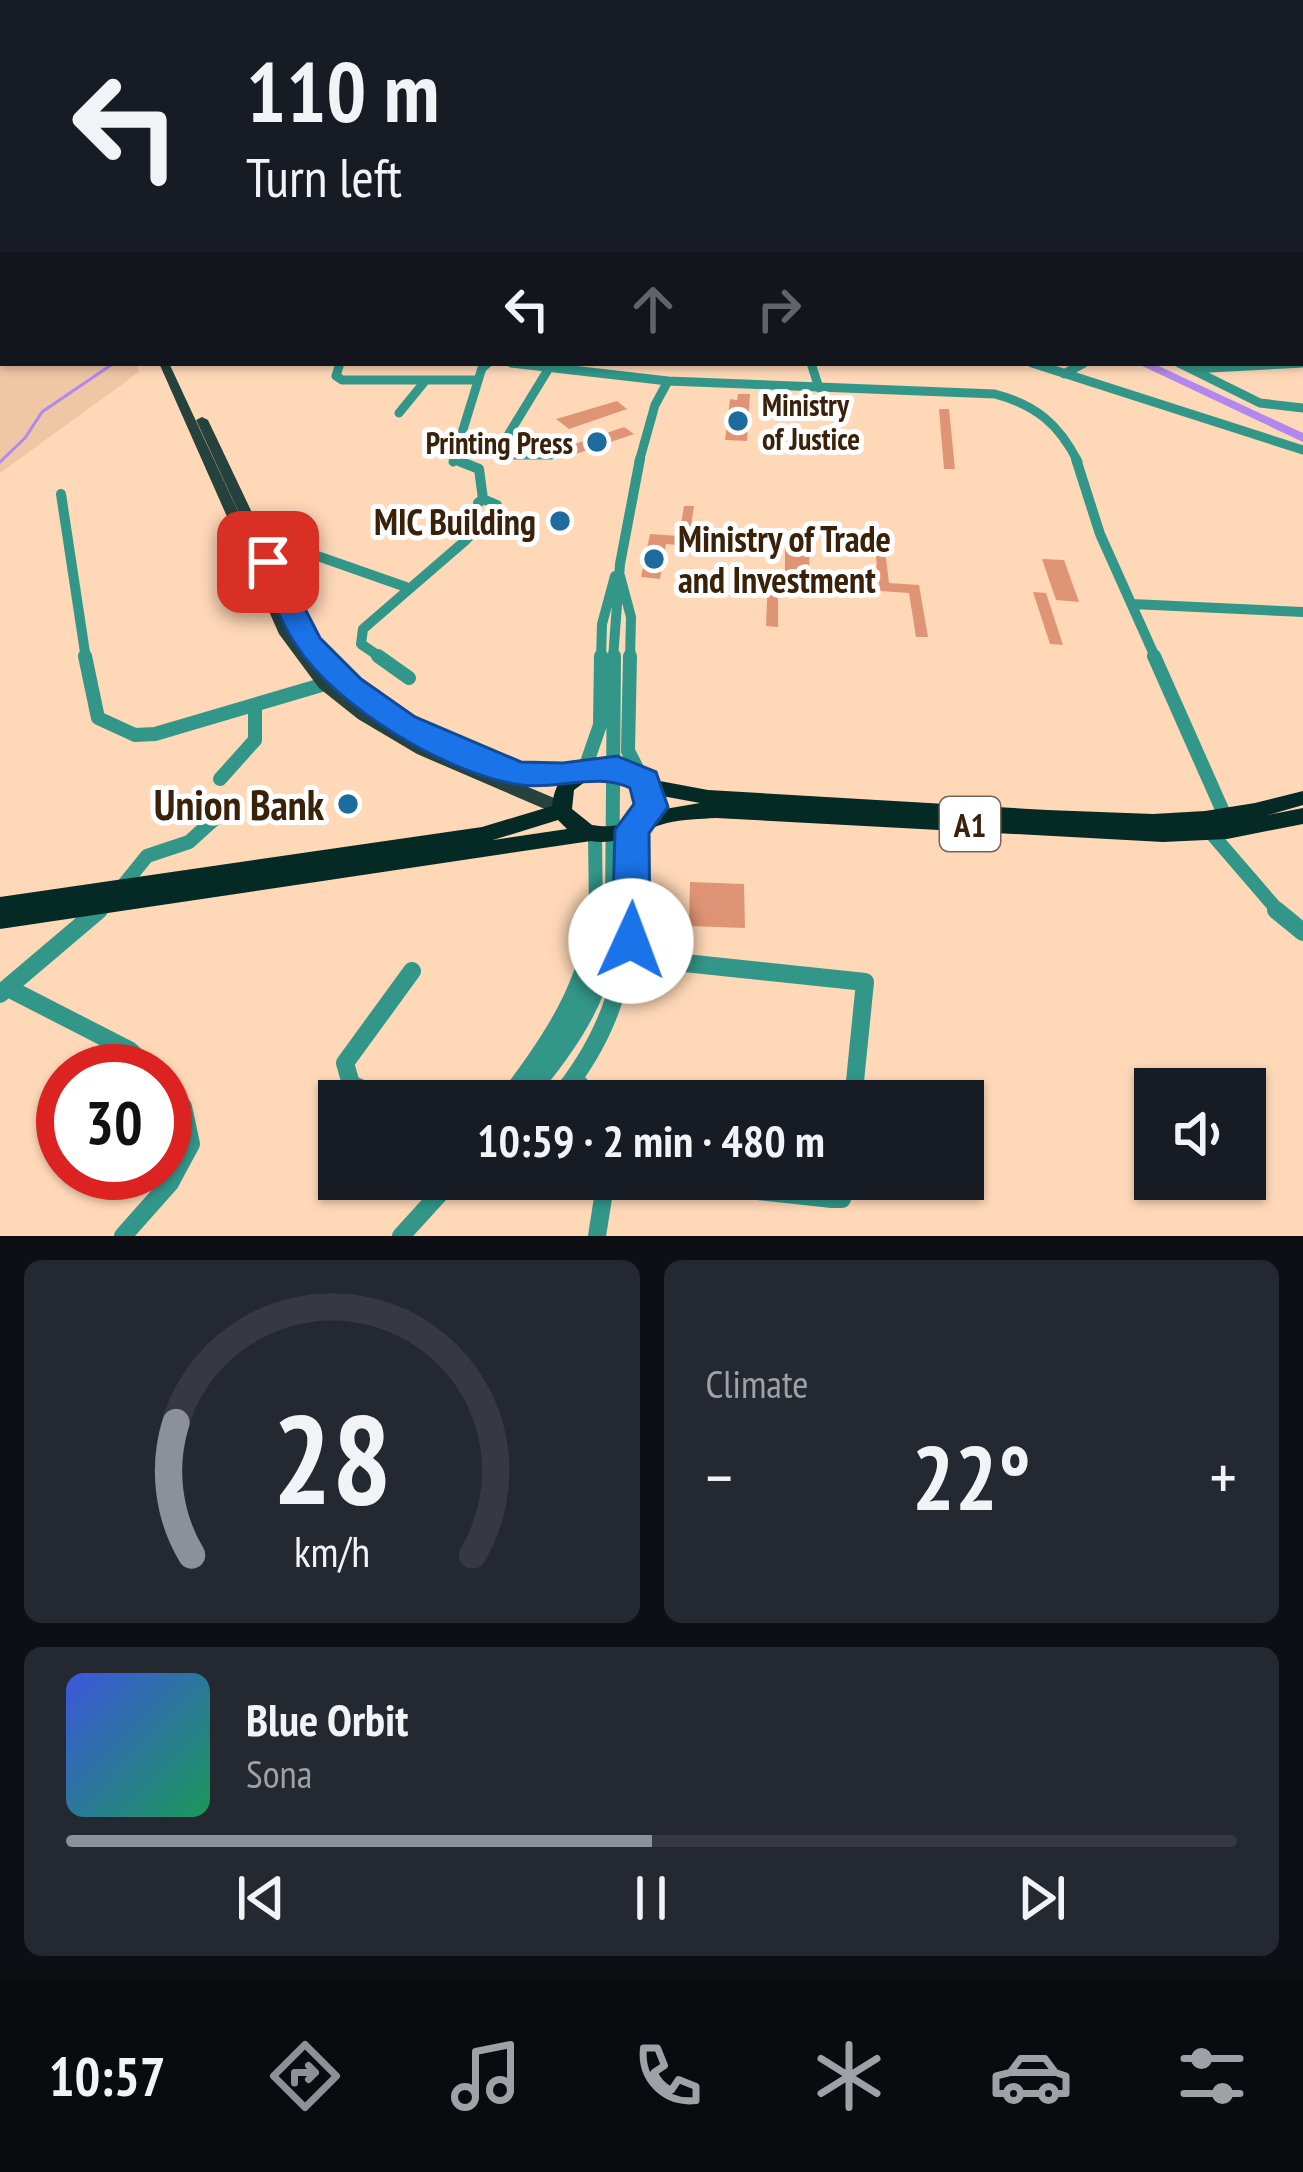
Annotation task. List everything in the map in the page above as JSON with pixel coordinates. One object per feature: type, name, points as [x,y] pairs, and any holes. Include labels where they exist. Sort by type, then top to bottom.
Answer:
[{"type":"highway","points":[[0,906],[635,828],[652,807],[646,783],[617,767],[582,772],[564,788],[561,810]]},
{"type":"highway","name":"A1","points":[[646,783],[701,796],[1218,825],[1303,798]]},
{"type":"highway","points":[[561,810],[592,834]]},
{"type":"highway","points":[[0,920],[112,894],[482,835],[561,810]]},
{"type":"highway","name":"A1","points":[[635,828],[669,815],[716,810],[1218,825],[1303,817]]},
{"type":"main road","points":[[165,366],[308,643],[376,706],[432,740],[502,769],[538,776],[582,772]]},
{"type":"main road","points":[[176,366],[287,634],[325,684],[377,724],[422,750],[561,810]]},
{"type":"street","points":[[340,366],[338,380],[478,380]]},
{"type":"street","points":[[409,678],[361,644],[360,637],[406,587],[470,537],[485,504],[479,469],[453,462],[486,366]]},
{"type":"street","points":[[534,366],[661,380],[994,394],[1046,412],[1068,441],[1092,497],[1100,534],[1218,825],[1271,905],[1303,932]]},
{"type":"street","points":[[540,1080],[571,1046],[605,971],[612,917],[618,569],[630,499],[664,366]]},
{"type":"street","points":[[812,366],[819,388]]},
{"type":"street","points":[[1041,366],[1303,450]]},
{"type":"street","points":[[1064,374],[1079,366]]},
{"type":"street","points":[[1184,366],[1272,407],[1303,408]]},
{"type":"street","points":[[1191,370],[1266,366]]},
{"type":"street","points":[[549,368],[526,399],[502,449],[513,455],[551,455]]},
{"type":"street","points":[[399,413],[426,380]]},
{"type":"street","points":[[61,494],[79,628],[98,718],[135,735],[155,734],[325,684]]},
{"type":"street","points":[[248,532],[406,587]]},
{"type":"street","points":[[582,772],[600,735],[602,606],[618,569]]},
{"type":"street","points":[[618,569],[631,616],[628,751],[646,783]]},
{"type":"street","points":[[1132,604],[1303,612]]},
{"type":"street","points":[[220,779],[258,741],[261,733],[255,706]]},
{"type":"street","points":[[116,1044],[4,991],[112,894],[147,856],[190,842],[220,814]]},
{"type":"street","points":[[576,1080],[611,1015],[628,957],[635,828]]},
{"type":"street","points":[[522,1080],[556,1037],[584,982],[598,923],[592,834]]},
{"type":"street","points":[[628,957],[865,982],[855,1080]]},
{"type":"street","points":[[350,1080],[345,1063],[412,971]]},
{"type":"street","points":[[123,1236],[155,1200]]},
{"type":"street","points":[[401,1236],[433,1200]]},
{"type":"street","points":[[424,1212],[439,1200]]},
{"type":"street","points":[[597,1236],[603,1200]]},
{"type":"shaded area","points":[[0,366],[137,366],[139,372],[0,473]]},
{"type":"building","name":"Ministry of Justice","points":[[738,394],[750,394],[747,441],[725,440],[730,399],[737,400]]},
{"type":"building","points":[[617,401],[627,409],[569,429],[556,419]]},
{"type":"building","points":[[939,409],[949,409],[955,469],[944,469]]},
{"type":"building","name":"Printing Press","points":[[624,427],[634,434],[570,456],[560,449]]},
{"type":"building","name":"Ministry of Trade and Investment","points":[[684,506],[694,506],[688,546],[666,544],[660,579],[641,577],[650,534],[679,536]]},
{"type":"building","points":[[785,543],[809,545],[810,588],[778,586],[778,627],[766,626],[768,577],[785,578]]},
{"type":"building","points":[[875,549],[885,550],[889,583],[919,585],[928,637],[916,637],[909,593],[880,591],[878,574],[870,573],[869,566],[877,566]]},
{"type":"building","points":[[1042,559],[1064,560],[1079,602],[1056,600]]},
{"type":"building","points":[[1033,592],[1046,593],[1063,645],[1050,644]]},
{"type":"building","points":[[690,882],[744,884],[745,928],[689,926]]},
{"type":"waterway","points":[[0,462],[25,438],[42,412],[110,366]]},
{"type":"waterway","points":[[1148,366],[1303,438]]},
{"type":"place","name":"Ministry of Justice","points":[[738,421]]},
{"type":"place","name":"Printing Press","points":[[597,442]]},
{"type":"place","name":"MIC Building","points":[[560,521]]},
{"type":"place","name":"Ministry of Trade and Investment","points":[[654,559]]},
{"type":"place","name":"Union Bank","points":[[348,804]]},
{"type":"route","points":[[268,562],[308,643],[350,686],[404,724],[489,765],[519,773],[563,775],[617,767],[644,781],[652,807],[632,830],[631,941]]}]
